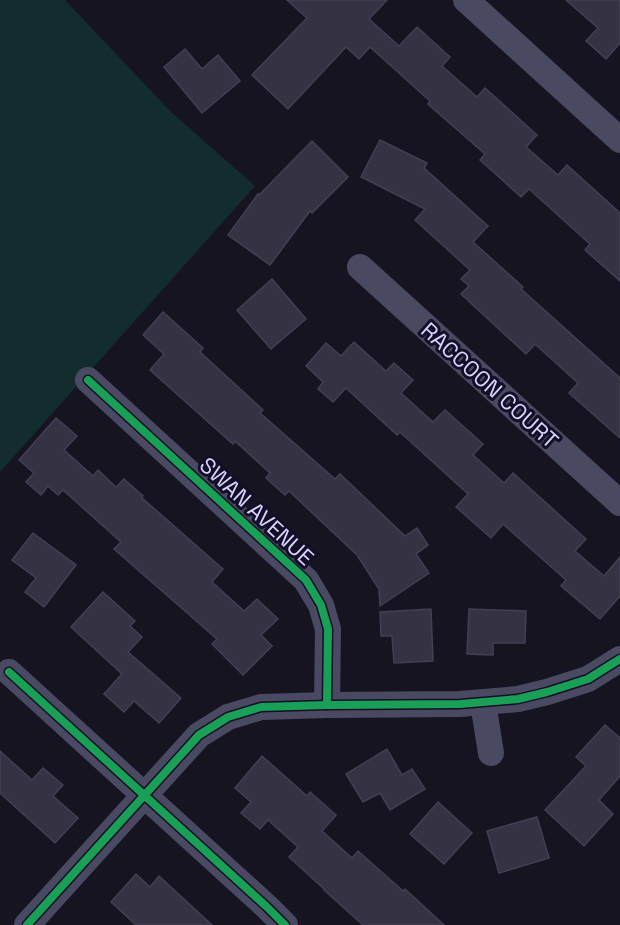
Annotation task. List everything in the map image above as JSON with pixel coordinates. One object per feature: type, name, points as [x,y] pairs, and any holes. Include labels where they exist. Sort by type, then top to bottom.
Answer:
[{"type":"street","points":[[466,0],[620,141]]},
{"type":"street","name":"RACCOON COURT","points":[[360,267],[620,503]]},
{"type":"street","name":"SWAN AVENUE","points":[[88,380],[306,580],[321,605],[328,629],[327,705]]},
{"type":"street","points":[[27,925],[199,735],[228,717],[261,707],[483,703],[518,699],[588,679],[620,659]]},
{"type":"street","points":[[9,672],[145,794],[285,925]]},
{"type":"street","points":[[483,703],[491,753]]},
{"type":"green space","points":[[0,0],[65,0],[170,111],[255,186],[0,472]]},
{"type":"building","points":[[287,0],[387,0],[369,19],[399,46],[417,27],[450,57],[442,66],[477,97],[485,88],[537,135],[526,147],[558,175],[567,165],[620,213],[620,281],[585,250],[590,244],[529,189],[521,197],[480,160],[485,154],[428,104],[430,101],[370,47],[359,59],[346,47],[288,109],[252,75],[307,18]]},
{"type":"building","points":[[566,0],[620,0],[620,43],[606,59],[586,41],[598,28]]},
{"type":"building","points":[[185,49],[202,69],[218,55],[240,81],[202,113],[164,67]]},
{"type":"building","points":[[380,140],[427,163],[424,168],[488,226],[473,242],[523,287],[521,289],[620,378],[620,438],[569,393],[578,383],[535,344],[526,354],[461,294],[469,286],[461,279],[470,270],[415,220],[425,209],[361,177]]},
{"type":"building","points":[[312,141],[348,177],[312,213],[310,211],[270,265],[228,235],[258,194]]},
{"type":"building","points":[[272,279],[306,319],[271,349],[237,310]]},
{"type":"building","points":[[163,312],[203,348],[200,352],[263,410],[260,413],[335,479],[340,474],[405,536],[417,528],[428,545],[416,554],[429,573],[380,606],[379,589],[357,555],[289,491],[285,495],[266,478],[270,473],[235,441],[233,444],[150,370],[164,354],[143,335]]},
{"type":"building","points":[[354,342],[386,371],[394,363],[413,380],[401,393],[433,422],[445,410],[483,444],[473,455],[504,483],[513,473],[586,539],[575,551],[604,576],[620,557],[620,596],[600,619],[561,586],[566,580],[503,524],[491,538],[456,507],[468,494],[400,432],[397,435],[346,388],[333,402],[318,389],[323,382],[306,366],[326,343],[341,356]]},
{"type":"building","points":[[56,418],[77,436],[64,450],[93,476],[98,470],[116,487],[124,479],[143,496],[142,498],[223,569],[212,582],[244,611],[257,599],[278,619],[261,635],[272,646],[243,675],[212,644],[217,639],[114,549],[121,542],[63,490],[58,495],[48,486],[41,495],[26,482],[34,473],[19,460]]},
{"type":"building","points":[[33,533],[76,565],[44,607],[25,592],[36,578],[12,560]]},
{"type":"building","points":[[103,592],[135,621],[130,626],[142,637],[128,652],[181,698],[159,723],[134,701],[124,712],[104,694],[122,674],[71,627]]},
{"type":"building","points":[[431,609],[433,661],[394,663],[392,636],[381,636],[380,612]]},
{"type":"building","points":[[469,609],[526,611],[525,643],[493,643],[493,655],[467,654]]},
{"type":"building","points":[[605,725],[620,738],[620,776],[599,800],[613,814],[584,846],[545,810],[586,766],[576,757]]},
{"type":"building","points":[[387,749],[402,775],[412,769],[425,789],[390,810],[380,793],[363,802],[346,774]]},
{"type":"building","points":[[0,751],[32,780],[43,768],[63,785],[53,796],[78,818],[55,843],[0,793]]},
{"type":"building","points":[[262,756],[307,796],[310,792],[336,815],[322,831],[352,858],[358,851],[403,891],[405,889],[444,925],[363,925],[289,857],[298,847],[268,820],[260,829],[241,813],[251,802],[235,788]]},
{"type":"building","points":[[438,802],[472,833],[444,864],[410,834]]},
{"type":"building","points":[[537,817],[549,858],[499,873],[487,831]]},
{"type":"building","points":[[136,874],[150,887],[159,876],[212,925],[136,925],[111,902]]},
{"type":"cycle path","points":[[88,380],[306,580],[321,605],[328,629],[327,705]]},
{"type":"cycle path","points":[[27,925],[199,735],[228,717],[261,707],[460,704],[518,699],[588,679],[620,659]]},
{"type":"cycle path","points":[[9,672],[285,925]]}]
